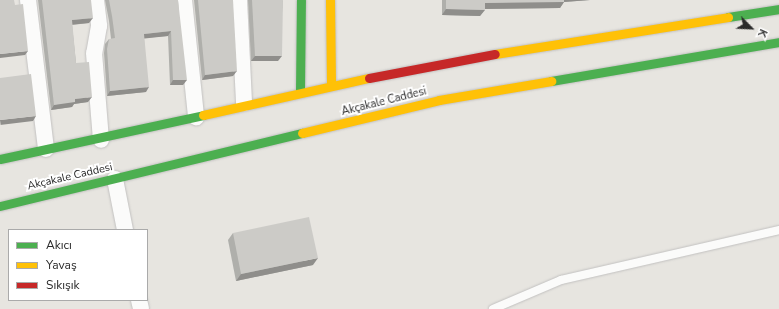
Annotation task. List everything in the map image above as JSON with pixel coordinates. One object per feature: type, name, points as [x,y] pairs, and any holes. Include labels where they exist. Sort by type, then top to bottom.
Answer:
[{"type":"main road","points":[[300,91],[301,0]]},
{"type":"main road","points":[[330,0],[331,86]]},
{"type":"main road","points":[[0,160],[46,149],[101,140],[196,117],[244,103],[449,61],[779,9]]},
{"type":"main road","name":"Akçakale Caddesi","points":[[0,206],[439,100],[779,42]]},
{"type":"street","points":[[28,0],[46,149]]},
{"type":"street","points":[[96,0],[99,26],[94,52],[101,140]]},
{"type":"street","points":[[184,0],[196,117]]},
{"type":"street","points":[[239,0],[244,103]]},
{"type":"street","points":[[115,179],[125,229]]},
{"type":"lane","points":[[493,309],[561,280],[779,230]]},
{"type":"building","points":[[0,0],[14,0],[15,5],[23,4],[28,51],[0,54]]},
{"type":"building","points":[[42,0],[91,0],[93,18],[72,20],[76,63],[89,62],[92,97],[75,99],[75,102],[54,105]]},
{"type":"building","points":[[109,0],[178,0],[187,80],[173,80],[171,31],[144,34],[149,87],[110,91],[107,49],[109,39],[115,38]]},
{"type":"building","points":[[198,0],[233,0],[237,71],[205,75]]},
{"type":"building","points":[[252,0],[283,0],[282,56],[255,56]]},
{"type":"building","points":[[446,0],[564,0],[564,2],[485,3],[485,10],[446,9]]},
{"type":"building","points":[[31,74],[36,116],[0,120],[0,78]]},
{"type":"building","points":[[309,217],[318,258],[241,274],[233,233]]},
{"type":"traffic: fast","points":[[300,91],[301,0]]},
{"type":"traffic: fast","points":[[728,17],[779,9]]},
{"type":"traffic: fast","points":[[551,81],[779,42]]},
{"type":"traffic: fast","points":[[0,159],[203,115]]},
{"type":"traffic: fast","points":[[0,206],[302,133]]},
{"type":"traffic: slow","points":[[330,0],[331,86]]},
{"type":"traffic: slow","points":[[495,54],[728,17]]},
{"type":"traffic: slow","points":[[203,115],[369,78]]},
{"type":"traffic: slow","points":[[302,133],[439,100],[551,81]]},
{"type":"traffic: jam","points":[[369,78],[495,54]]}]
